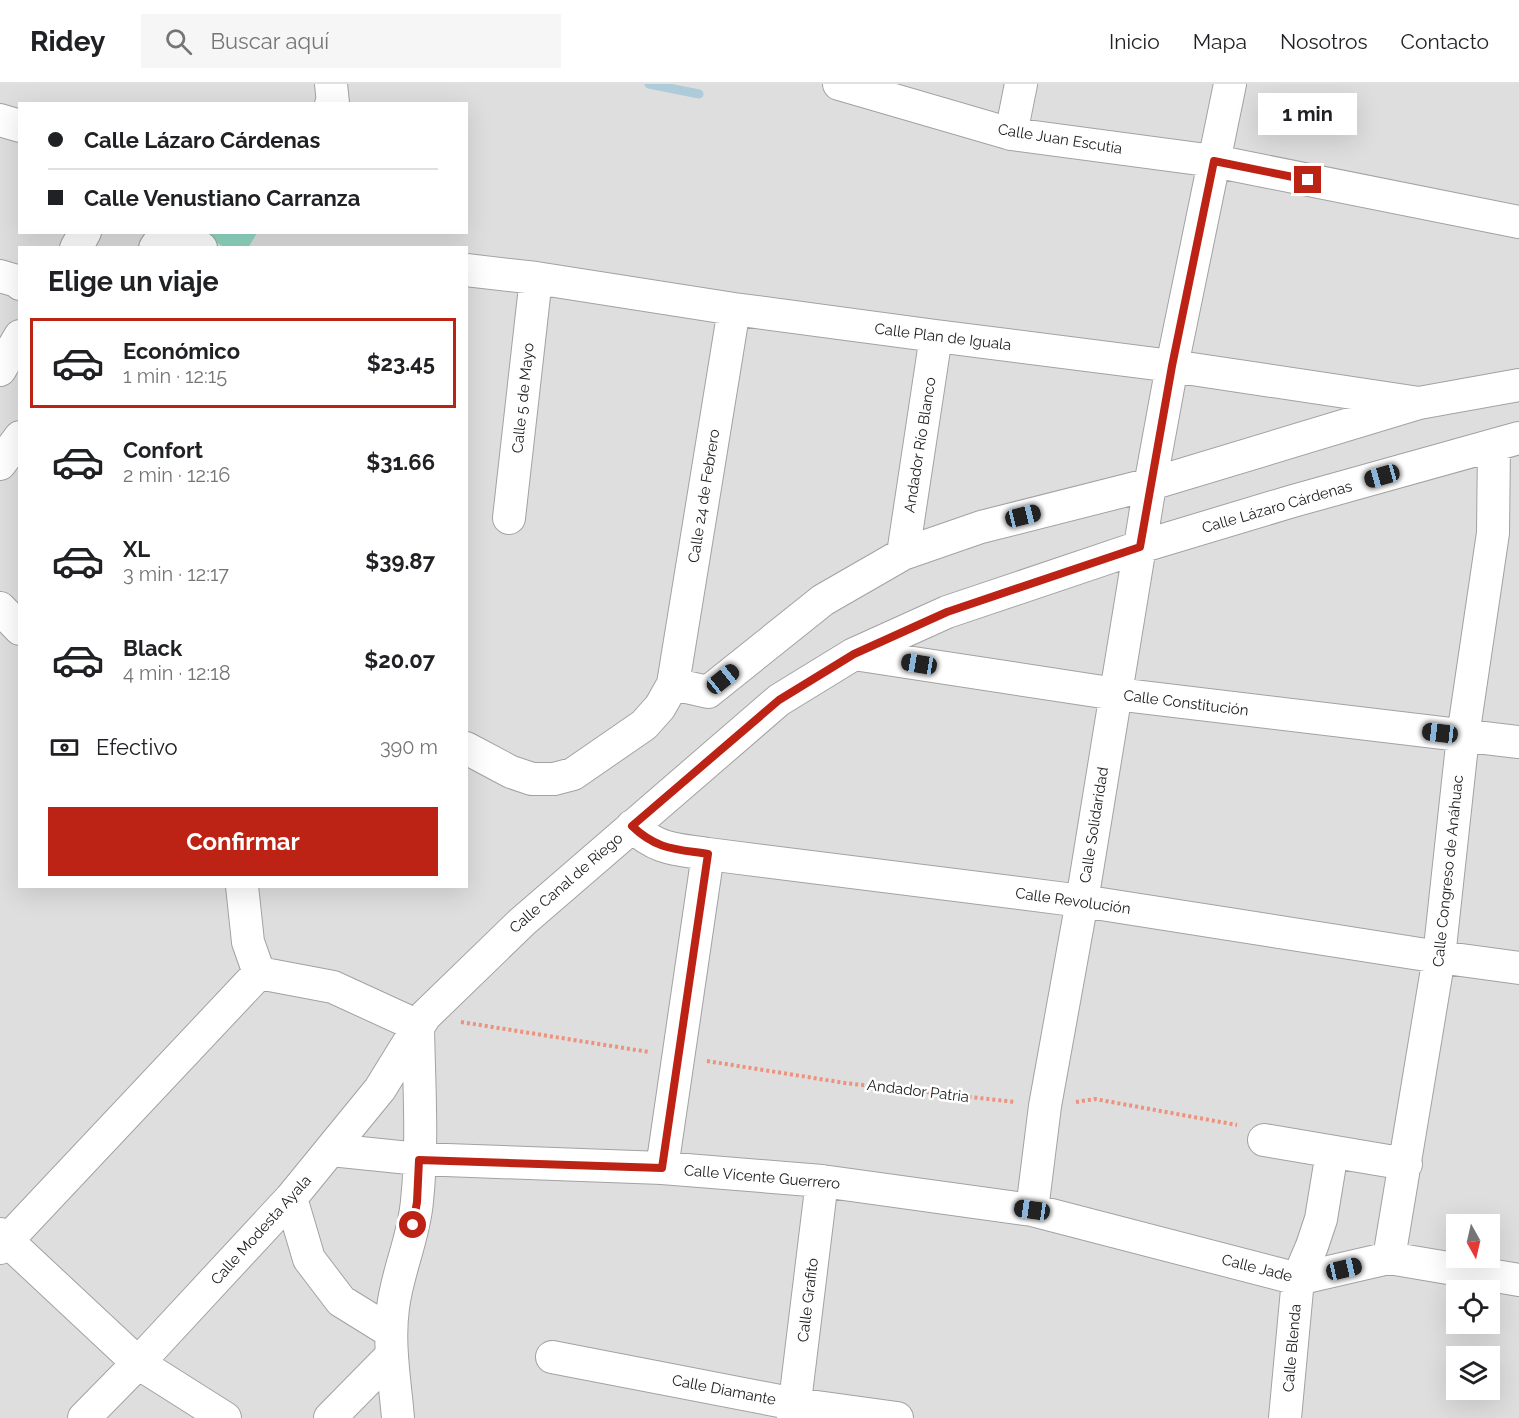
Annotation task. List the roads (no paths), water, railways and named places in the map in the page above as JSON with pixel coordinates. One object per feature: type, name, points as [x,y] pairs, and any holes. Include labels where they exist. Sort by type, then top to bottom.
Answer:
[{"type":"street","points":[[331,84],[333,102]]},
{"type":"street","name":"Calle Juan Escutia","points":[[839,84],[1011,134],[1214,161],[1519,222]]},
{"type":"street","points":[[1011,134],[1021,84]]},
{"type":"street","name":"Calle Solidaridad","points":[[1032,1210],[1045,1106],[1082,901],[1151,484],[1172,366],[1230,84]]},
{"type":"street","points":[[0,120],[18,125]]},
{"type":"street","points":[[183,234],[198,246]]},
{"type":"street","name":"Calle Plan de Iguala","points":[[468,270],[536,278],[734,309],[1172,366],[1419,404]]},
{"type":"street","points":[[0,276],[18,282]]},
{"type":"street","name":"Calle 5 de Mayo","points":[[509,518],[536,278]]},
{"type":"street","name":"Calle 24 de Febrero","points":[[673,684],[734,309]]},
{"type":"street","name":"Andador Río Blanco","points":[[903,554],[936,336]]},
{"type":"street","points":[[0,370],[18,339]]},
{"type":"street","points":[[468,749],[511,772],[532,779],[554,779],[573,774],[644,725],[660,706],[673,684],[708,692],[823,600],[903,554],[981,527],[1151,484],[1419,404],[1519,385]]},
{"type":"street","points":[[0,464],[18,440]]},
{"type":"street","name":"Calle Congreso de Anáhuac","points":[[1389,1258],[1439,957],[1463,736],[1506,534],[1507,442]]},
{"type":"street","name":"Calle Lázaro Cárdenas","points":[[1140,547],[1507,442]]},
{"type":"street","name":"Calle Canal de Riego","points":[[422,1021],[522,922],[779,700],[854,654],[947,612],[1140,547]]},
{"type":"street","points":[[0,608],[18,627]]},
{"type":"street","name":"Calle Constitución","points":[[854,654],[1116,694],[1519,742]]},
{"type":"street","name":"Calle Revolución","points":[[632,826],[645,839],[663,847],[1082,901],[1519,968]]},
{"type":"street","points":[[662,1168],[708,854]]},
{"type":"street","points":[[242,888],[248,942],[259,973]]},
{"type":"street","points":[[259,973],[333,987],[422,1021],[417,1202],[408,1249],[397,1283],[392,1309],[392,1343],[398,1418]]},
{"type":"street","points":[[225,1418],[138,1363],[2,1241],[259,973]]},
{"type":"street","name":"Calle Modesta Ayala","points":[[84,1418],[291,1198],[380,1089],[422,1021]]},
{"type":"street","points":[[1264,1140],[1406,1164]]},
{"type":"street","name":"Calle Vicente Guerrero","points":[[331,1150],[419,1160],[662,1168],[822,1181],[1032,1210]]},
{"type":"street","name":"Calle Blenda","points":[[1285,1418],[1298,1279],[1321,1219],[1332,1152]]},
{"type":"street","name":"Calle Grafito","points":[[794,1411],[822,1181]]},
{"type":"street","points":[[291,1198],[309,1259],[341,1301],[392,1343]]},
{"type":"street","name":"Calle Jade","points":[[1032,1210],[1298,1279],[1389,1258],[1519,1280]]},
{"type":"street","points":[[330,1418],[392,1343]]},
{"type":"street","name":"Calle Diamante","points":[[552,1356],[794,1411],[897,1418]]},
{"type":"waterway","points":[[649,84],[699,94]]}]
